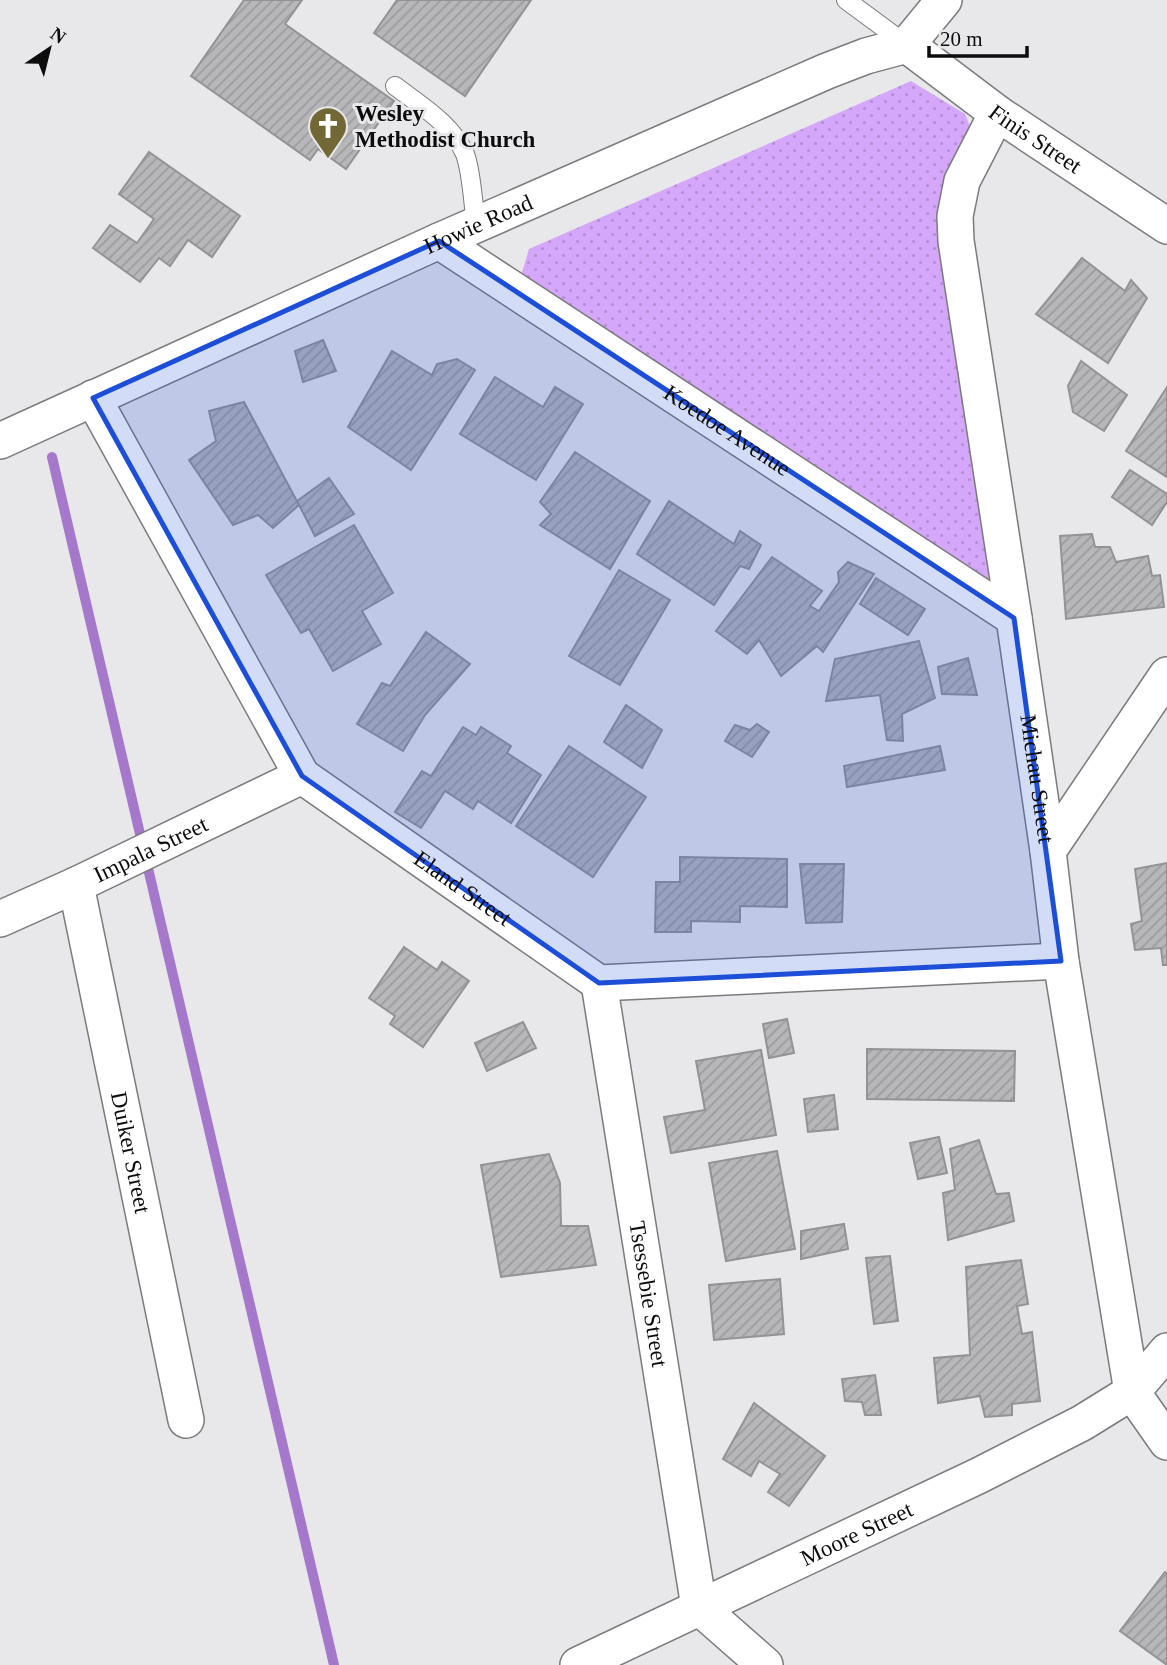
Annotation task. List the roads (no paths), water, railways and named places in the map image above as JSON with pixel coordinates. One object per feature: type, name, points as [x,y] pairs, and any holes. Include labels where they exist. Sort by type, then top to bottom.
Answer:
[{"type":"street","points":[[907,45],[944,0]]},
{"type":"street","name":"Finis Street","points":[[907,45],[997,113],[1167,226]]},
{"type":"street","name":"Howie Road","points":[[3,429],[93,398],[439,241],[827,71],[907,45]]},
{"type":"street","name":"Michau Street","points":[[997,113],[961,181],[955,216],[956,241],[1048,851],[1061,961],[1132,1392],[1167,1442]]},
{"type":"street","name":"Koedoe Avenue","points":[[439,241],[1014,618]]},
{"type":"street","name":"Eland Street","points":[[93,398],[302,776],[599,983]]},
{"type":"street","points":[[1048,851],[1167,675]]},
{"type":"street","name":"Impala Street","points":[[0,919],[302,776]]},
{"type":"street","name":"Duiker Street","points":[[76,885],[186,1420]]},
{"type":"street","points":[[599,983],[1061,961]]},
{"type":"street","name":"Tsessebie Street","points":[[599,983],[699,1607]]},
{"type":"street","name":"Moore Street","points":[[578,1665],[978,1476],[1082,1423],[1132,1392],[1167,1351]]},
{"type":"street","points":[[699,1607],[765,1665]]},
{"type":"lane","points":[[846,0],[907,45]]},
{"type":"lane","points":[[395,86],[440,121],[460,145],[467,161],[477,225]]},
{"type":"waterway","points":[[52,457],[334,1665]]},
{"type":"place","name":"Wesley Methodist Church","points":[[328,160]]}]
